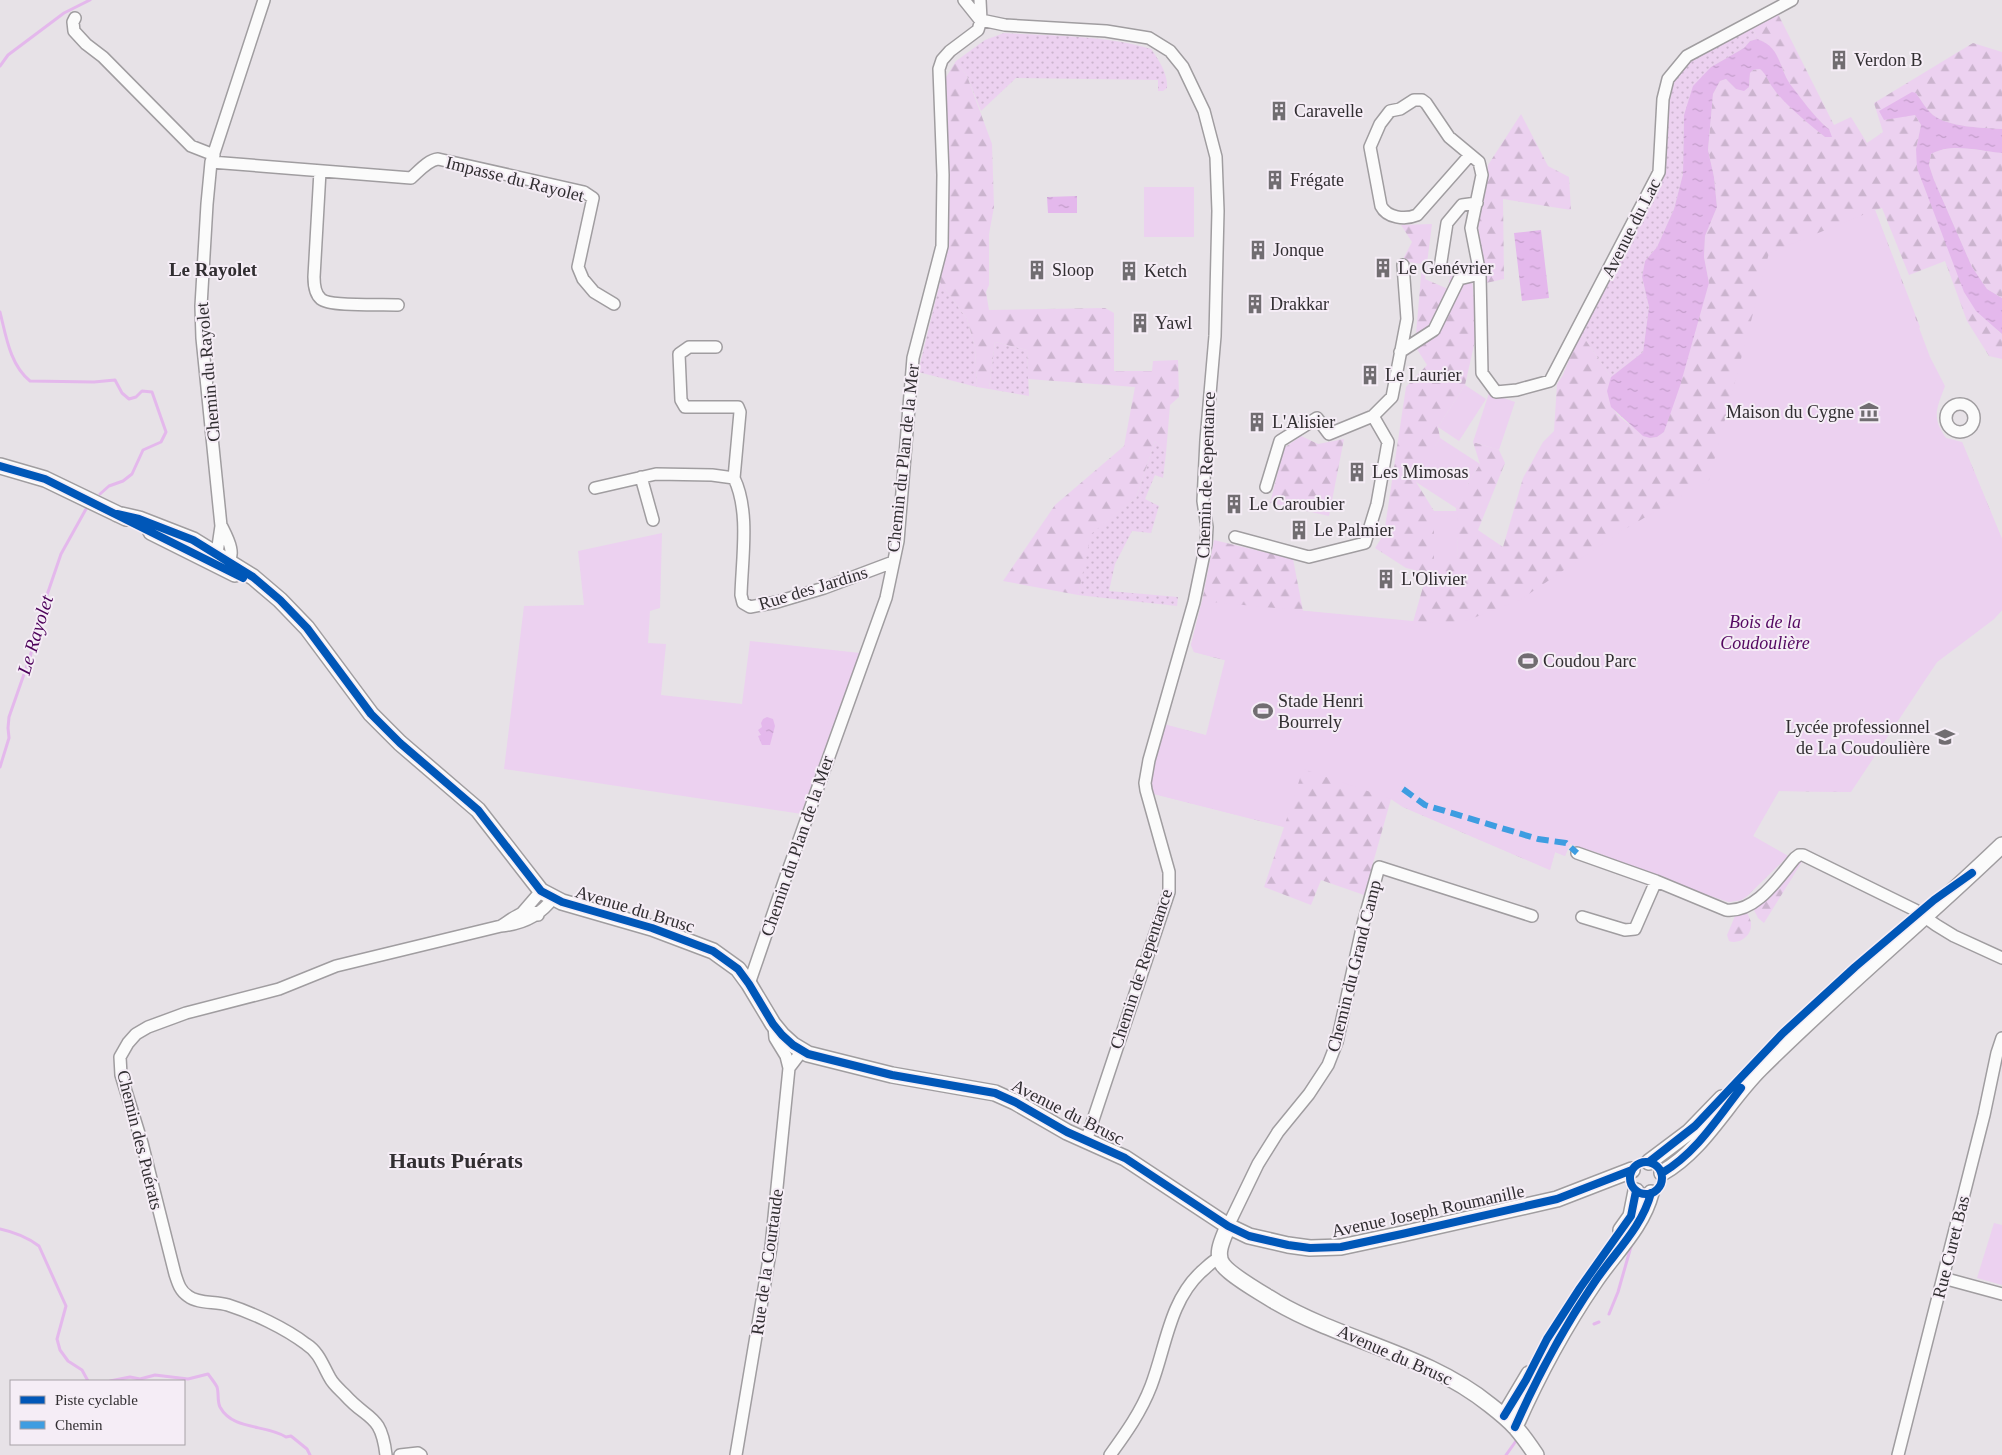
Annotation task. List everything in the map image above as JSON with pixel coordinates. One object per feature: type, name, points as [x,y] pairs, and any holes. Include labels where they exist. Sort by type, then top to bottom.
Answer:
[{"type":"street","name":"Chemin du Rayolet","points":[[221,560],[232,557],[227,537],[221,526],[202,338],[201,280],[212,158],[264,0]]},
{"type":"street","points":[[964,0],[981,20]]},
{"type":"street","points":[[980,0],[981,20]]},
{"type":"street","name":"Avenue du Lac","points":[[1480,274],[1482,373],[1496,392],[1517,390],[1550,381],[1659,172],[1663,99],[1668,79],[1687,56],[1792,0]]},
{"type":"street","name":"Impasse du Rayolet","points":[[75,18],[73,22],[74,30],[86,44],[103,57],[190,146],[212,158],[320,171],[412,178],[427,164],[438,159],[584,192],[593,198],[578,267],[583,279],[594,292],[614,304]]},
{"type":"street","name":"Chemin du Plan de la Mer","points":[[749,984],[784,879],[886,598],[898,540],[913,358],[942,246],[943,175],[939,69],[942,60],[950,51],[978,30],[981,20]]},
{"type":"street","name":"Chemin de Repentance","points":[[981,20],[1005,26],[1106,31],[1149,38],[1170,52],[1183,67],[1204,111],[1216,157],[1218,211],[1215,336],[1206,432],[1203,501],[1207,527],[1206,544],[1194,602],[1149,760],[1145,783],[1169,872],[1169,892],[1086,1141]]},
{"type":"street","points":[[1400,352],[1434,330],[1459,279],[1480,274],[1471,228],[1482,170],[1479,162],[1449,137],[1422,100],[1414,100],[1400,109],[1390,111],[1380,124],[1370,147],[1378,197],[1383,210],[1392,216],[1412,217],[1417,215],[1470,155]]},
{"type":"street","points":[[320,171],[314,277],[315,289],[322,300],[332,303],[398,305]]},
{"type":"street","points":[[1440,268],[1447,222],[1462,205],[1477,203]]},
{"type":"street","points":[[1266,487],[1280,441],[1317,418],[1329,434],[1373,416],[1392,397],[1407,319],[1403,265]]},
{"type":"street","points":[[595,488],[656,474],[712,475],[734,478],[740,412],[738,407],[685,407],[681,400],[679,354],[689,347],[716,347]]},
{"type":"street","points":[[1235,537],[1309,557],[1365,543],[1377,504],[1388,442],[1373,416]]},
{"type":"street","points":[[0,466],[44,479],[168,540],[221,560]]},
{"type":"street","points":[[642,477],[653,520]]},
{"type":"street","name":"Rue des Jardins","points":[[734,478],[740,492],[744,522],[741,595],[744,603],[750,607],[777,602],[824,588],[893,562]]},
{"type":"street","points":[[118,514],[177,532],[221,560],[254,577],[280,600],[307,628],[378,723],[478,810],[547,894]]},
{"type":"street","points":[[1504,1416],[1547,1339],[1580,1288],[1631,1216],[1638,1185],[1639,1164],[1649,1162],[1695,1126],[1788,1028],[1855,967],[1972,874],[2002,844]]},
{"type":"street","points":[[1578,852],[1726,910],[1748,907],[1772,885],[1795,858],[1803,855],[1922,915],[1954,936],[2002,958]]},
{"type":"street","name":"Chemin du Grand Camp","points":[[1228,1226],[1258,1164],[1278,1132],[1309,1094],[1328,1065],[1337,1042],[1363,924],[1379,867],[1532,916]]},
{"type":"street","points":[[1582,917],[1629,931],[1635,929],[1656,881]]},
{"type":"street","name":"Avenue du Brusc","points":[[547,894],[700,944],[726,959],[738,969],[782,1035],[802,1051],[817,1058],[892,1075],[995,1093],[1015,1102],[1067,1132],[1125,1158],[1228,1226]]},
{"type":"street","name":"Chemin des Puérats","points":[[501,926],[547,894]]},
{"type":"street","name":"Chemin des Puérats","points":[[386,1455],[380,1427],[372,1417],[346,1397],[330,1379],[323,1362],[309,1345],[289,1332],[245,1312],[214,1302],[201,1301],[189,1297],[180,1289],[174,1274],[142,1143],[121,1075],[120,1057],[136,1034],[166,1020],[279,989],[336,966],[501,926],[521,923],[538,915],[547,894]]},
{"type":"street","points":[[522,913],[534,911],[538,915]]},
{"type":"street","points":[[1662,1173],[1674,1166],[1692,1150],[1744,1084],[1922,915]]},
{"type":"street","name":"Rue de la Courtaude","points":[[736,1455],[771,1247],[789,1068],[786,1056],[775,1038],[773,1024]]},
{"type":"street","name":"Rue Curet Bas","points":[[1898,1455],[2002,1038]]},
{"type":"street","points":[[786,1056],[789,1052],[802,1051]]},
{"type":"street","points":[[789,1068],[802,1051]]},
{"type":"street","points":[[1638,1185],[1660,1186],[1662,1173],[1657,1166],[1649,1162]]},
{"type":"street","name":"Avenue Joseph Roumanille","points":[[1228,1226],[1249,1236],[1288,1245],[1310,1248],[1341,1247],[1557,1199],[1614,1177],[1638,1185]]},
{"type":"street","points":[[1515,1427],[1534,1384],[1554,1346],[1595,1282],[1646,1211],[1638,1185]]},
{"type":"street","points":[[1110,1455],[1133,1424],[1151,1386],[1170,1322],[1182,1295],[1194,1279],[1214,1260],[1219,1258],[1220,1248],[1228,1226]]},
{"type":"street","name":"Avenue du Brusc","points":[[1219,1258],[1223,1266],[1257,1291],[1296,1314],[1428,1366],[1476,1394],[1515,1427],[1536,1455]]},
{"type":"street","points":[[1943,1278],[2002,1294]]},
{"type":"street","points":[[400,1455],[418,1453],[421,1455]]},
{"type":"green space","name":"Bois de la Coudoulière","points":[[1778,14],[1834,125],[1851,117],[1867,143],[1883,132],[1874,103],[1973,43],[2002,52],[2002,129],[1966,126],[1939,119],[1928,110],[1916,93],[1911,115],[1915,115],[1921,125],[1916,149],[1998,331],[2002,334],[2002,359],[1989,356],[1967,321],[1945,261],[1909,275],[1882,208],[1875,210],[1920,327],[1796,490],[1962,442],[2002,539],[2002,610],[1994,619],[1937,662],[1924,681],[1845,755],[1851,792],[1779,791],[1775,722],[1767,811],[1753,836],[1788,856],[1741,900],[1729,902],[1570,844],[1565,856],[1555,852],[1550,870],[1403,807],[1391,799],[1364,895],[1321,880],[1311,905],[1264,887],[1284,827],[1154,794],[1151,784],[1163,724],[1301,761],[1321,686],[1194,652],[1191,645],[1214,540],[1293,559],[1303,611],[1413,622],[1427,573],[1406,568],[1375,548],[1384,534],[1406,387],[1427,365],[1415,346],[1422,264],[1402,261],[1412,242],[1401,225],[1432,224],[1425,279],[1448,289],[1452,265],[1471,269],[1477,332],[1465,385],[1438,427],[1440,438],[1416,482],[1434,511],[1434,561],[1458,561],[1456,508],[1480,464],[1473,442],[1499,450],[1505,463],[1478,530],[1503,547],[1523,478],[1543,442],[1554,431],[1557,384],[1563,375],[1580,332],[1611,377],[1610,399],[1617,414],[1650,438],[1657,437],[1664,432],[1709,283],[1704,257],[1705,236],[1717,207],[1714,177],[1708,150],[1713,94],[1720,81],[1726,79],[1736,89],[1749,87],[1750,73],[1753,70],[1760,69],[1767,75],[1773,88],[1825,137],[1829,129],[1791,86],[1773,50],[1757,39],[1752,27]]},
{"type":"green space","points":[[1752,27],[1757,39],[1750,41],[1744,48],[1711,67],[1684,115],[1683,174],[1674,209],[1657,247],[1645,261],[1642,277],[1649,307],[1643,352],[1611,377],[1580,332],[1663,170],[1666,103],[1672,81],[1689,62]]},
{"type":"green space","points":[[1004,33],[1116,41],[1151,49],[1160,62],[1167,88],[1163,91],[1158,91],[1158,80],[1016,78],[981,111],[967,76],[956,61],[985,40]]},
{"type":"green space","points":[[956,61],[967,76],[992,144],[994,207],[989,234],[989,285],[986,292],[989,310],[1105,308],[1114,313],[1114,371],[1152,371],[1153,361],[1178,360],[1179,397],[1170,405],[1166,453],[1155,441],[1136,498],[1091,534],[1078,595],[1003,581],[1055,505],[1124,446],[1135,387],[1028,379],[1027,350],[995,342],[989,389],[977,387],[975,347],[967,319],[940,282],[946,252],[945,79]]},
{"type":"green space","points":[[1521,114],[1548,166],[1569,177],[1571,210],[1503,199],[1504,279],[1486,283],[1478,227],[1488,165]]},
{"type":"green space","points":[[1955,147],[2002,153],[2002,298],[1987,289],[1972,267],[1929,165],[1931,154]]},
{"type":"green space","points":[[1144,187],[1194,187],[1194,237],[1144,237]]},
{"type":"green space","name":"Bois de la Coudoulière","points":[[1875,210],[1930,357],[1945,386],[1937,412],[1938,424],[1946,438],[1962,442],[2002,539],[2002,610],[1994,619],[1937,662],[1851,792],[1779,791],[1753,836],[1788,856],[1747,896],[1741,900],[1729,902],[1662,881],[1599,853],[1570,844],[1565,856],[1555,852],[1550,870],[1403,807],[1391,799],[1303,769],[1284,827],[1154,794],[1152,768],[1163,724],[1206,735],[1225,660],[1194,652],[1191,645],[1202,601],[1455,625],[1520,600],[1620,532],[1709,480],[1769,253]]},
{"type":"green space","points":[[940,282],[967,319],[975,347],[977,387],[918,372]]},
{"type":"green space","points":[[995,342],[1027,350],[1029,396],[989,389]]},
{"type":"green space","points":[[1465,385],[1486,399],[1459,441],[1438,427]]},
{"type":"green space","points":[[1489,393],[1515,402],[1499,450],[1473,442]]},
{"type":"green space","points":[[1301,436],[1318,444],[1344,439],[1329,516],[1270,503],[1284,448]]},
{"type":"green space","points":[[1440,438],[1480,464],[1467,485],[1470,487],[1456,508],[1416,482],[1429,461],[1426,459]]},
{"type":"green space","points":[[1155,441],[1166,453],[1163,478],[1155,475],[1145,499],[1159,506],[1151,533],[1132,531],[1115,564],[1109,591],[1178,597],[1177,606],[1078,595],[1090,534],[1136,498]]},
{"type":"green space","points":[[1434,511],[1457,511],[1458,561],[1434,561]]},
{"type":"green space","points":[[662,533],[660,608],[650,611],[648,643],[666,644],[661,695],[742,704],[750,641],[860,653],[802,814],[504,769],[524,606],[584,605],[578,551]]},
{"type":"green space","points":[[1799,859],[1803,860],[1764,923],[1758,918],[1754,910]]},
{"type":"green space","points":[[1747,913],[1751,928],[1747,936],[1741,941],[1729,941],[1727,935],[1735,916]]},
{"type":"green space","points":[[1994,1223],[2002,1225],[2002,1285],[1977,1278]]},
{"type":"water","points":[[1757,39],[1765,42],[1775,52],[1790,84],[1814,114],[1829,129],[1832,137],[1825,137],[1790,107],[1777,94],[1760,69],[1753,70],[1750,73],[1749,87],[1744,91],[1736,89],[1726,79],[1720,81],[1713,94],[1708,150],[1714,177],[1717,207],[1705,236],[1704,257],[1709,283],[1680,386],[1664,432],[1657,437],[1650,438],[1643,436],[1611,407],[1607,391],[1611,377],[1643,352],[1649,307],[1642,277],[1645,261],[1657,247],[1674,209],[1683,174],[1684,115],[1693,86],[1711,67],[1744,48],[1750,41]]},
{"type":"water","points":[[1912,92],[1916,93],[1928,110],[1939,119],[1966,126],[2002,129],[2002,153],[1966,148],[1948,148],[1931,154],[1929,165],[1972,267],[1987,289],[2002,298],[2002,334],[1976,311],[1964,292],[1917,168],[1916,149],[1921,125],[1915,115],[1884,120],[1879,111]]},
{"type":"water","points":[[1077,196],[1077,213],[1048,213],[1047,197]]},
{"type":"water","points":[[1541,230],[1549,298],[1522,301],[1514,233]]},
{"type":"water","points":[[767,717],[773,719],[775,726],[770,745],[762,745],[758,736],[761,735],[758,730],[762,727],[763,719]]},
{"type":"waterway","name":"Le Rayolet","points":[[0,66],[8,55],[64,13],[90,0]]},
{"type":"waterway","name":"Le Rayolet","points":[[0,312],[13,358],[30,381],[94,382],[115,380],[122,393],[129,399],[136,397],[142,391],[152,392],[166,432],[161,442],[143,450],[132,474],[123,481],[109,486],[100,494]]},
{"type":"waterway","name":"Le Rayolet","points":[[0,767],[9,738],[9,717],[30,657],[47,595],[61,554],[86,509]]},
{"type":"waterway","name":"Le Rayolet","points":[[0,1229],[20,1235],[39,1246],[66,1306],[57,1339],[60,1350],[68,1361],[82,1370],[87,1380]]},
{"type":"waterway","points":[[1609,1314],[1618,1292],[1632,1243]]},
{"type":"waterway","points":[[1594,1324],[1599,1322]]},
{"type":"waterway","name":"Le Rayolet","points":[[115,1380],[130,1377],[140,1379],[155,1375],[188,1379],[208,1374],[217,1387],[219,1405],[226,1415],[241,1424],[269,1430],[286,1437],[291,1436],[307,1449],[310,1455]]},
{"type":"waterway","points":[[1506,1455],[1516,1441]]},
{"type":"marked path","points":[[1403,789],[1425,805],[1538,839],[1566,843],[1577,853]]},
{"type":"cycle path","points":[[0,466],[45,479],[243,578]]},
{"type":"cycle path","points":[[117,514],[139,519],[193,540],[253,577],[280,600],[307,628],[371,714],[400,743],[478,810],[541,891],[562,902],[652,928],[713,951],[738,969],[782,1035],[793,1045],[808,1054],[892,1075],[995,1093],[1015,1102],[1067,1132],[1125,1158],[1228,1226],[1249,1236],[1288,1245],[1310,1248],[1341,1247],[1402,1234],[1557,1199],[1632,1170]]},
{"type":"cycle path","points":[[1649,1162],[1695,1126],[1783,1033],[1855,967],[1934,900],[1972,873]]},
{"type":"cycle path","points":[[1662,1173],[1696,1145],[1741,1088]]},
{"type":"cycle path","points":[[1646,1162],[1652,1163],[1657,1167],[1661,1172],[1662,1178],[1661,1184],[1657,1189],[1652,1193],[1646,1194],[1640,1193],[1635,1189],[1631,1184],[1630,1178],[1631,1172],[1635,1167],[1640,1163],[1646,1162]]},
{"type":"cycle path","points":[[1504,1416],[1526,1380],[1547,1339],[1580,1288],[1631,1216],[1636,1191]]},
{"type":"cycle path","points":[[1515,1427],[1561,1336],[1594,1283],[1641,1218],[1651,1193]]},
{"type":"place","name":"Verdon B","points":[[1839,60]]},
{"type":"place","name":"Caravelle","points":[[1279,111]]},
{"type":"place","name":"Frégate","points":[[1275,180]]},
{"type":"place","name":"Jonque","points":[[1258,250]]},
{"type":"place","name":"Le Genévrier","points":[[1383,268]]},
{"type":"place","name":"Sloop","points":[[1037,270]]},
{"type":"place","name":"Ketch","points":[[1129,271]]},
{"type":"place","name":"Drakkar","points":[[1255,304]]},
{"type":"place","name":"Yawl","points":[[1140,323]]},
{"type":"place","name":"Le Laurier","points":[[1370,375]]},
{"type":"place","name":"Maison du Cygne","points":[[1869,412]]},
{"type":"place","name":"L'Alisier","points":[[1257,422]]},
{"type":"place","name":"Les Mimosas","points":[[1357,472]]},
{"type":"place","name":"Le Caroubier","points":[[1234,504]]},
{"type":"place","name":"Le Palmier","points":[[1299,530]]},
{"type":"place","name":"L'Olivier","points":[[1386,579]]},
{"type":"place","name":"Coudou Parc","points":[[1528,661]]},
{"type":"place","name":"Stade Henri Bourrely","points":[[1263,711]]},
{"type":"place","name":"Lycée professionnel de La Coudoulière","points":[[1945,737]]},
{"type":"district","name":"Le Rayolet","points":[[213,269]]},
{"type":"district","name":"Hauts Puérats","points":[[456,1160]]}]
